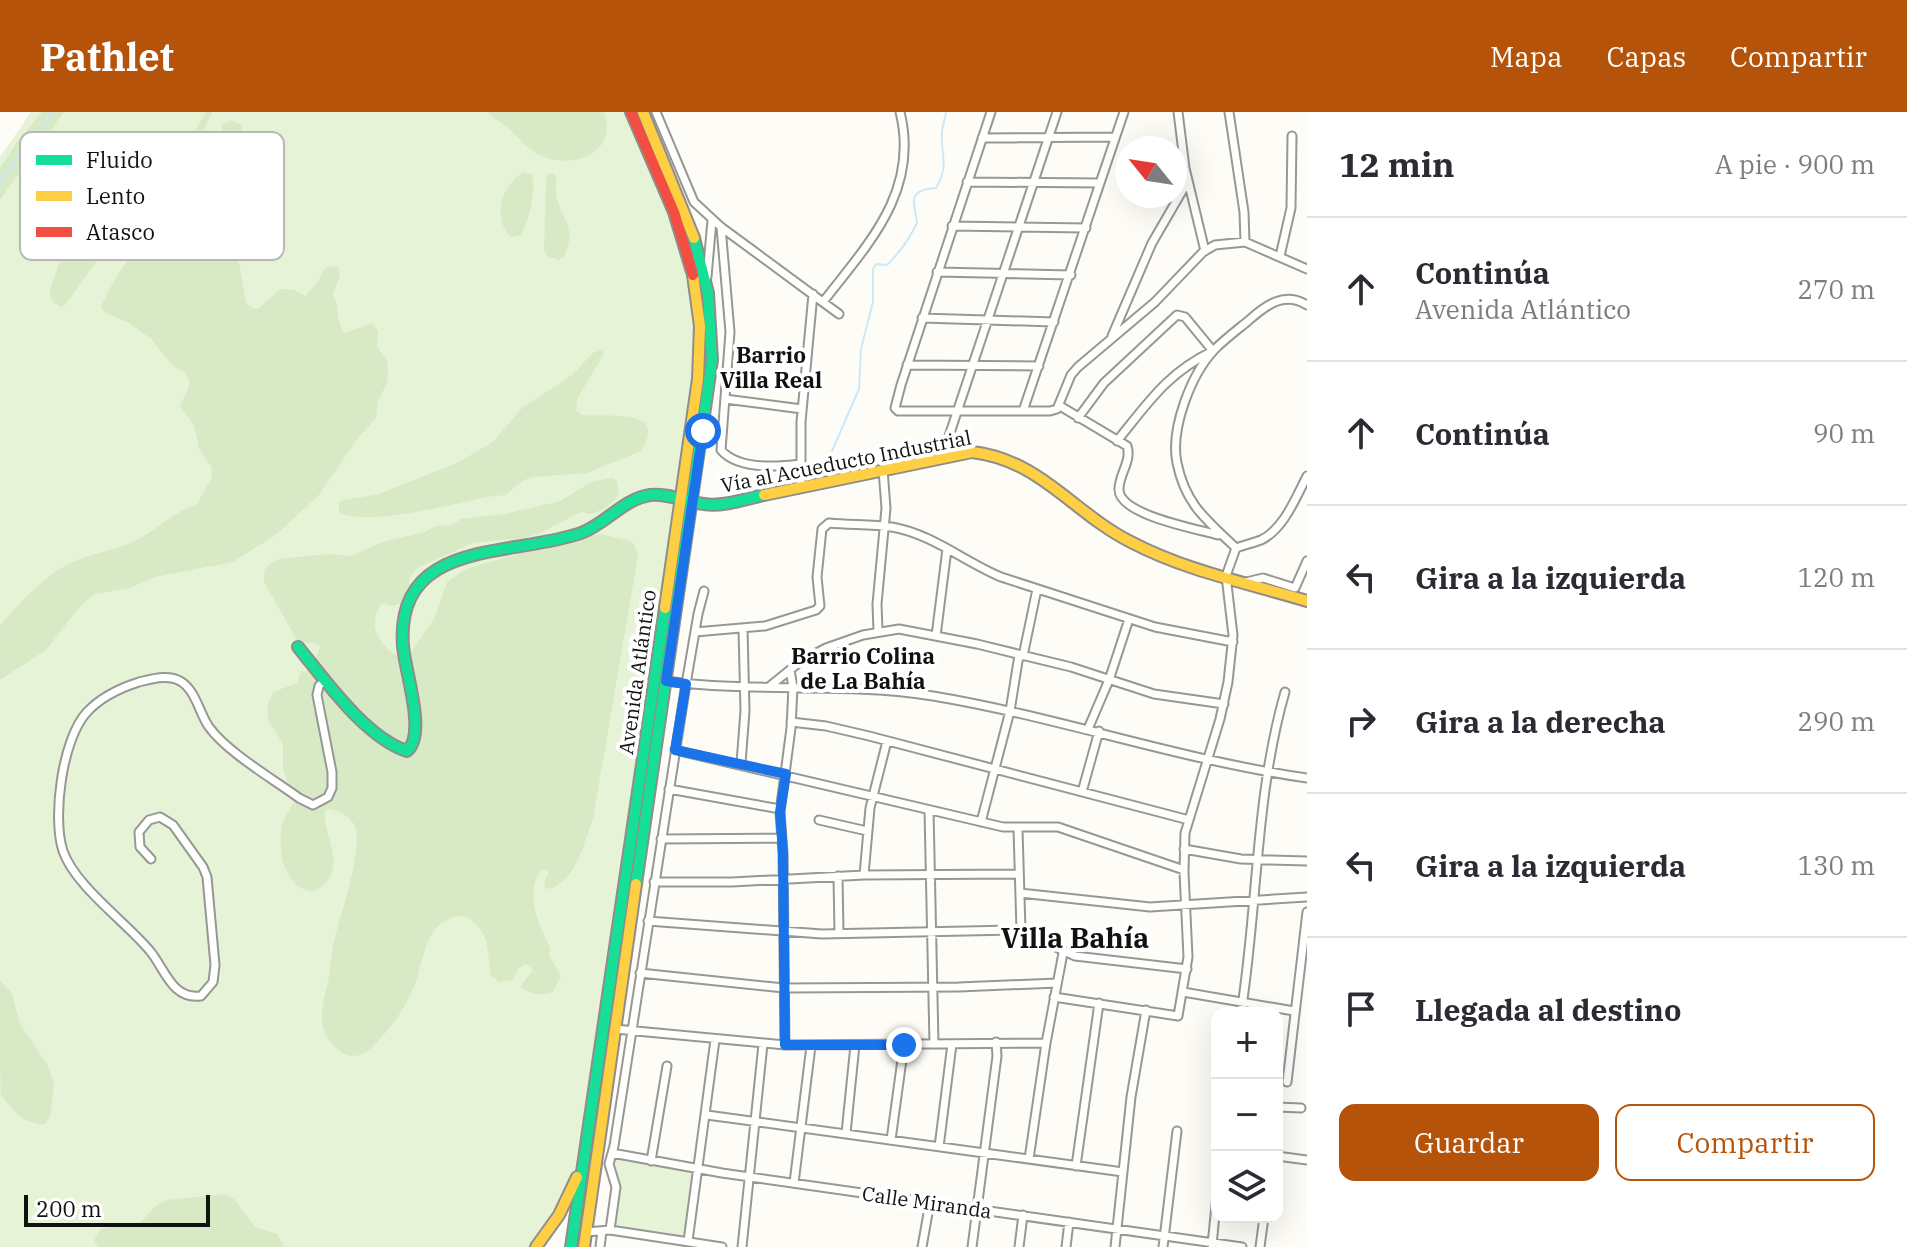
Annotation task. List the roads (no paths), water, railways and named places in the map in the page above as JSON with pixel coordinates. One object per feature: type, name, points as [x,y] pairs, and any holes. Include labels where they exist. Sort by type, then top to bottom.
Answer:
[{"type":"main road","name":"Avenida Atlántico","points":[[584,1247],[666,681],[701,332],[698,297],[686,249],[631,112]]},
{"type":"main road","name":"Avenida Atlántico","points":[[571,1247],[686,502],[712,360],[713,328],[707,280],[697,242],[643,112]]},
{"type":"main road","name":"Vía al Acueducto Industrial","points":[[325,680],[388,743],[399,751],[411,749],[417,732],[402,629],[408,604],[432,572],[460,558],[584,531],[643,496],[660,495],[716,505],[883,468],[980,452],[1012,459],[1116,534],[1162,555],[1307,601]]},
{"type":"main road","points":[[298,647],[325,680]]},
{"type":"main road","points":[[536,1247],[567,1200],[585,1152]]},
{"type":"street","points":[[656,112],[694,202],[721,227],[839,314]]},
{"type":"street","points":[[823,302],[876,234],[891,208],[903,150],[900,112]]},
{"type":"street","points":[[991,112],[907,365],[896,410],[1050,411],[1060,406],[1074,372],[1155,302],[1205,251],[1219,243],[1245,242],[1307,269]]},
{"type":"street","points":[[942,457],[1057,112]]},
{"type":"street","points":[[1115,136],[1124,112]]},
{"type":"street","points":[[1178,112],[1188,181],[1205,251]]},
{"type":"street","points":[[1229,112],[1244,212],[1245,242]]},
{"type":"street","points":[[1280,256],[1289,222],[1292,136]]},
{"type":"street","points":[[982,138],[1115,137],[1023,411]]},
{"type":"street","points":[[1111,338],[1152,243],[1188,181]]},
{"type":"street","points":[[967,182],[1100,183]]},
{"type":"street","points":[[707,280],[712,220]]},
{"type":"street","points":[[952,226],[1086,228]]},
{"type":"street","points":[[721,227],[730,332],[720,446],[723,454],[760,466],[800,464]]},
{"type":"street","points":[[937,272],[1071,275]]},
{"type":"street","points":[[801,487],[802,409],[813,294]]},
{"type":"street","points":[[1117,441],[1168,379],[1189,362],[1213,351],[1255,315],[1282,298],[1298,299],[1307,305]]},
{"type":"street","points":[[1078,418],[1104,383],[1177,315],[1185,317],[1213,351]]},
{"type":"street","points":[[922,318],[1054,322]]},
{"type":"street","points":[[1213,351],[1182,408],[1177,464],[1201,517],[1236,548]]},
{"type":"street","points":[[907,365],[1039,366]]},
{"type":"street","points":[[725,399],[802,409]]},
{"type":"street","points":[[1060,406],[1129,449],[1118,490],[1131,508],[1175,524],[1223,536]]},
{"type":"street","points":[[878,631],[877,604],[884,527],[883,468]]},
{"type":"street","points":[[1236,548],[1264,539],[1277,527],[1291,508],[1307,476]]},
{"type":"street","points":[[695,632],[765,626],[819,609],[817,565],[822,529],[826,524],[884,527],[909,533],[947,549],[978,567],[1037,589],[1129,619],[1233,642]]},
{"type":"street","points":[[1054,997],[1178,1016],[1187,969],[1184,849],[1189,820],[1224,704],[1233,642],[1226,576],[1236,548]]},
{"type":"street","points":[[936,636],[947,549]]},
{"type":"street","points":[[1246,582],[1263,578],[1295,588],[1307,561]]},
{"type":"street","points":[[981,822],[1037,589]]},
{"type":"street","points":[[600,1247],[616,1187],[609,1169],[675,750],[704,591]]},
{"type":"street","points":[[1088,729],[1109,680],[1129,619]]},
{"type":"street","points":[[741,763],[743,629]]},
{"type":"street","points":[[769,686],[826,648],[878,631],[899,629],[1071,667],[1163,696],[1224,704]]},
{"type":"street","points":[[785,1045],[780,809],[791,722],[793,687],[790,670]]},
{"type":"street","points":[[151,859],[140,847],[139,832],[149,820],[165,818],[205,872],[215,972],[211,986],[201,996],[187,996],[176,990],[150,951],[80,879],[65,857],[59,834],[58,808],[75,733],[89,710],[128,686],[160,678],[177,680],[189,689],[206,723],[222,742],[313,805],[328,797],[333,782],[317,695],[319,686],[325,680]]},
{"type":"street","points":[[666,681],[911,693],[1099,731],[1207,761],[1307,778]]},
{"type":"street","points":[[1242,1007],[1266,772],[1285,692]]},
{"type":"street","points":[[791,722],[887,741],[1189,820]]},
{"type":"street","points":[[1082,792],[1099,731]]},
{"type":"street","points":[[864,875],[872,796],[887,741]]},
{"type":"street","points":[[675,750],[741,763],[981,822],[1018,829],[1058,827],[1184,870]]},
{"type":"street","points":[[669,789],[780,809]]},
{"type":"street","points":[[929,810],[934,1044]]},
{"type":"street","points":[[819,820],[867,831]]},
{"type":"street","points":[[1018,829],[1021,931]]},
{"type":"street","points":[[661,839],[782,838]]},
{"type":"street","points":[[1184,849],[1212,855],[1307,861]]},
{"type":"street","points":[[654,882],[1019,874]]},
{"type":"street","points":[[838,876],[839,933]]},
{"type":"street","points":[[1020,893],[1133,906],[1307,897]]},
{"type":"street","points":[[1287,1082],[1307,912]]},
{"type":"street","points":[[648,921],[783,933],[1021,931],[1063,953],[1119,963],[1187,969]]},
{"type":"street","points":[[1029,1159],[1063,953]]},
{"type":"street","points":[[640,973],[784,988],[1057,983]]},
{"type":"street","points":[[1183,992],[1294,1011]]},
{"type":"street","points":[[1076,1166],[1099,1003]]},
{"type":"street","points":[[1115,1247],[1131,1097],[1146,1010]]},
{"type":"street","points":[[615,1029],[811,1046],[1046,1043]]},
{"type":"street","points":[[688,1241],[715,1040]]},
{"type":"street","points":[[972,1247],[997,1056],[996,1042]]},
{"type":"street","points":[[742,1247],[763,1044]]},
{"type":"street","points":[[939,1147],[952,1044]]},
{"type":"street","points":[[846,1133],[855,1045]]},
{"type":"street","points":[[891,1140],[904,1045]]},
{"type":"street","points":[[794,1183],[811,1046]]},
{"type":"street","points":[[651,1161],[667,1066]]},
{"type":"street","points":[[1283,1107],[1301,1108]]},
{"type":"street","points":[[707,1115],[1123,1172]]},
{"type":"street","points":[[1163,1247],[1177,1131]]},
{"type":"street","name":"Calle Miranda","points":[[612,1153],[749,1177],[1242,1247]]},
{"type":"street","points":[[1283,1157],[1307,1160]]},
{"type":"street","points":[[922,1247],[930,1202]]},
{"type":"street","points":[[1019,1247],[1023,1215]]},
{"type":"street","points":[[1066,1247],[1069,1222]]},
{"type":"street","points":[[1212,1245],[1214,1223]]},
{"type":"street","points":[[1260,1247],[1263,1223]]},
{"type":"street","points":[[586,1232],[606,1230],[722,1247]]},
{"type":"waterway","points":[[39,132],[52,112]]},
{"type":"waterway","points":[[822,474],[859,389],[861,349],[873,302],[873,269],[876,264],[887,265],[911,235],[917,223],[916,195],[936,188],[940,180],[944,166],[942,131],[946,112]]},
{"type":"waterway","points":[[0,180],[20,156]]},
{"type":"district","name":"Barrio Villa Real","points":[[771,366]]},
{"type":"district","name":"Barrio Colina de La Bahía","points":[[863,668]]},
{"type":"district","name":"Villa Bahía","points":[[1075,937]]}]
